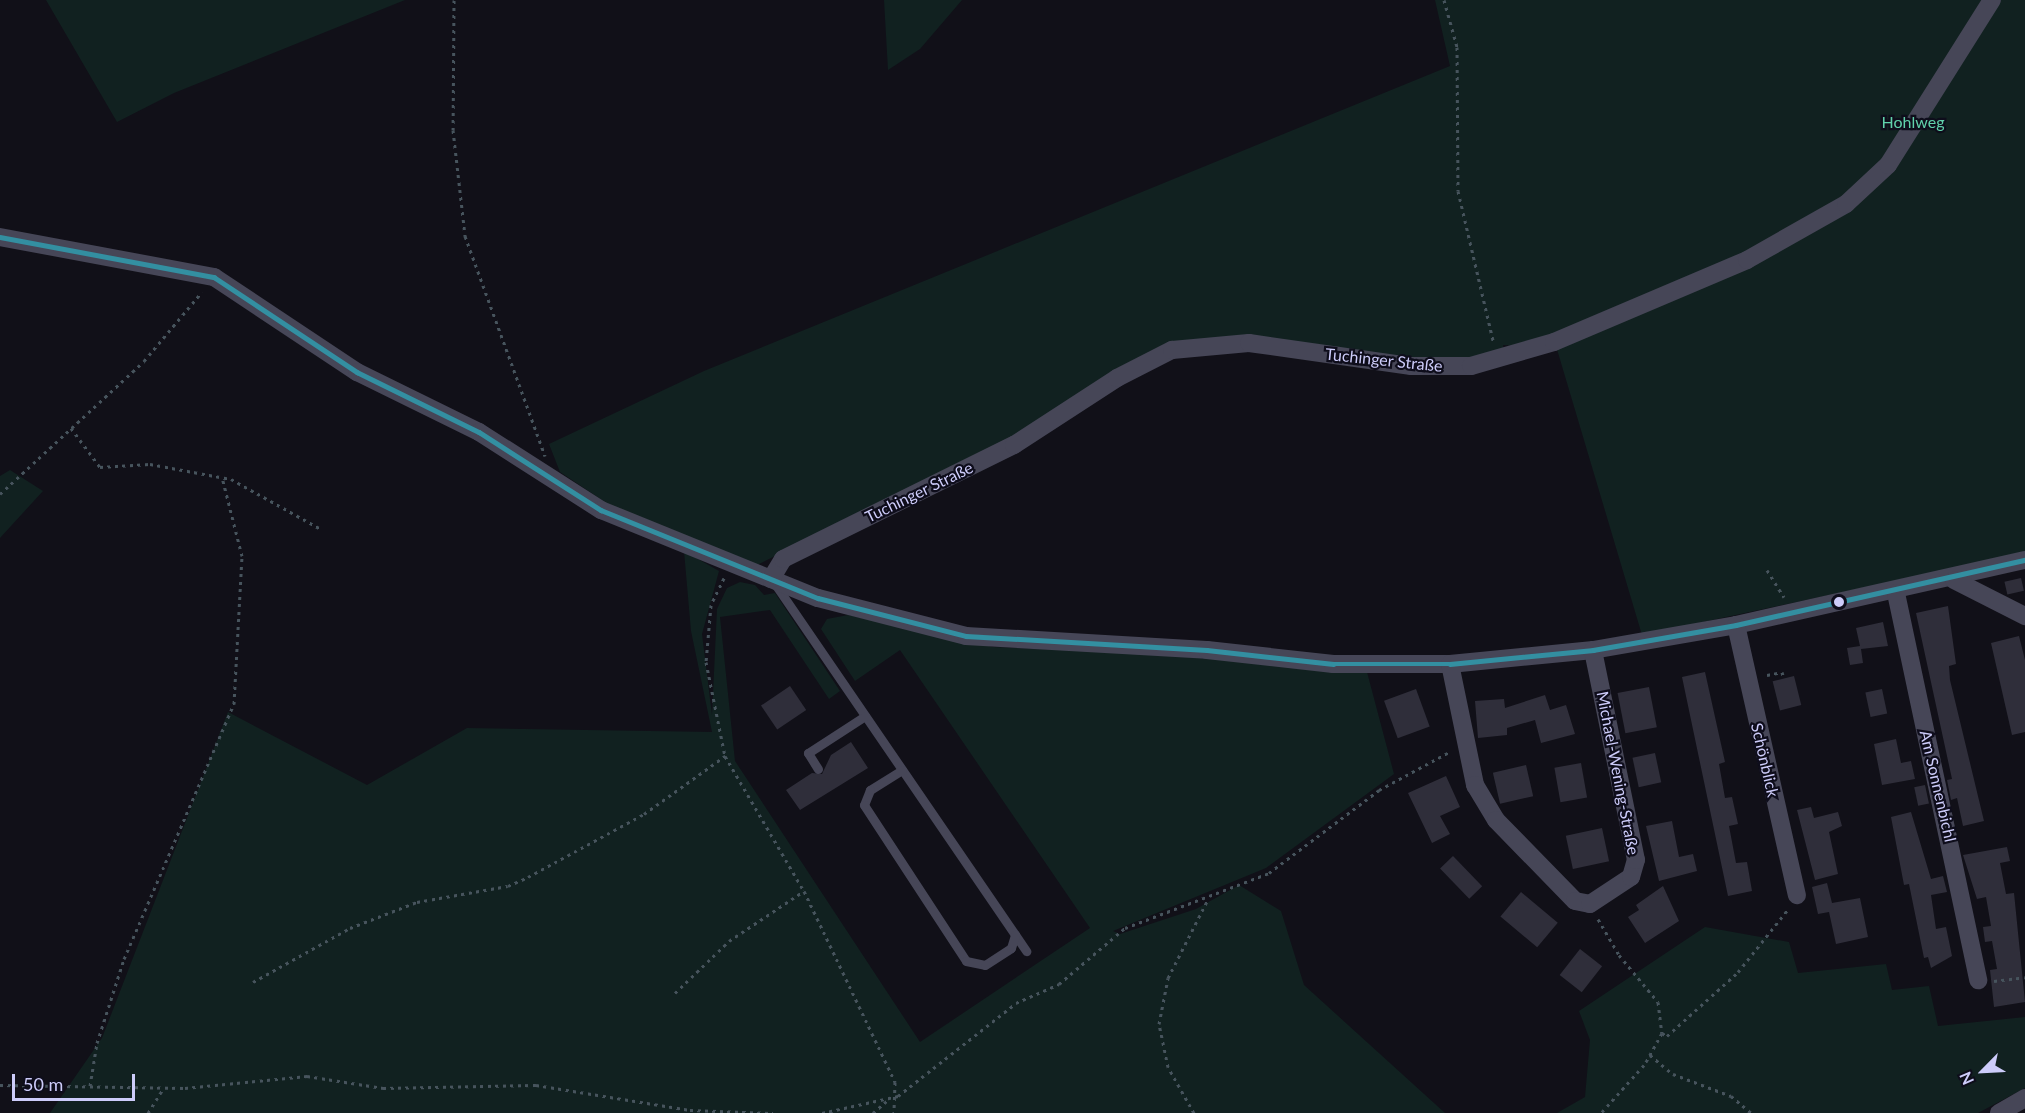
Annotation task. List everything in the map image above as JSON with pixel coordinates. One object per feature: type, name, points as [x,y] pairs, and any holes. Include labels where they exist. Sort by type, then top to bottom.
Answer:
[{"type":"street","name":"Tuchinger Straße","points":[[771,579],[783,559],[1014,445],[1117,378],[1172,350],[1249,344],[1411,366],[1498,361],[1747,260],[1846,204],[1888,165],[1992,0]]},
{"type":"street","points":[[0,237],[214,277],[357,372],[460,422],[601,510],[731,564],[879,618],[966,636],[1207,650],[1333,664],[1450,664],[1593,650],[1736,625],[1954,580],[2025,560]]},
{"type":"street","points":[[1954,580],[2025,616]]},
{"type":"street","name":"Am Sonnenbichl","points":[[1896,593],[1978,980]]},
{"type":"street","name":"Schönblick","points":[[1736,625],[1797,895]]},
{"type":"street","name":"Michael-Wening-Straße","points":[[1590,903],[1631,877],[1636,860],[1593,650]]},
{"type":"street","points":[[1450,664],[1463,744],[1475,785],[1496,820],[1575,901],[1590,903]]},
{"type":"street","points":[[1999,1113],[2025,1098]]},
{"type":"lane","points":[[771,579],[1026,951]]},
{"type":"lane","points":[[818,769],[808,753],[865,716]]},
{"type":"lane","points":[[902,770],[870,790],[864,805],[966,961],[985,965],[1011,948],[1015,935]]},
{"type":"path","points":[[454,0],[453,130],[465,236],[491,319],[542,441],[547,475]]},
{"type":"path","points":[[1444,0],[1457,47],[1458,190],[1498,361]]},
{"type":"path","points":[[0,494],[144,361],[214,277]]},
{"type":"path","points":[[71,428],[100,467],[150,464],[222,477],[248,486],[319,528]]},
{"type":"path","points":[[90,1086],[97,1043],[124,959],[234,704],[242,556],[222,477]]},
{"type":"path","points":[[731,564],[711,605],[706,662],[725,756],[804,891],[898,1096],[894,1113]]},
{"type":"path","points":[[1767,675],[1782,672],[1784,679]]},
{"type":"path","points":[[822,1113],[898,1096],[1016,1003],[1059,984],[1125,928],[1208,900],[1269,873],[1379,790],[1463,744]]},
{"type":"path","points":[[253,982],[350,928],[417,902],[508,886],[653,808],[725,756]]},
{"type":"path","points":[[675,993],[729,941],[804,891]]},
{"type":"path","points":[[1662,1033],[1667,1036],[1766,944],[1797,895]]},
{"type":"path","points":[[1194,1113],[1168,1067],[1159,1024],[1168,978],[1208,900]]},
{"type":"path","points":[[1590,903],[1619,955],[1658,1002],[1662,1033],[1649,1055],[1601,1113]]},
{"type":"path","points":[[1978,980],[2002,982],[2025,977]]},
{"type":"path","points":[[1649,1055],[1673,1074],[1731,1096],[1751,1113]]},
{"type":"path","points":[[0,1085],[163,1089],[307,1076],[383,1088],[537,1085],[678,1109],[773,1113]]},
{"type":"path","points":[[148,1113],[163,1089]]},
{"type":"path","points":[[873,1113],[890,1098]]},
{"type":"green space","points":[[46,0],[405,0],[174,93],[117,122]]},
{"type":"green space","points":[[884,0],[962,0],[920,49],[888,70]]},
{"type":"green space","name":"Hohlweg","points":[[1435,0],[2025,0],[2025,553],[1642,635],[1556,346],[1588,324],[1518,346],[1503,345],[1505,356],[1451,363],[1211,339],[757,565],[611,506],[560,472],[549,444],[704,371],[1450,66]]},
{"type":"green space","points":[[10,470],[43,491],[0,538],[0,476]]},
{"type":"green space","points":[[684,551],[719,571],[702,634],[712,715],[717,609],[727,588],[740,582],[755,585],[764,595],[775,593],[840,691],[829,699],[770,610],[720,617],[735,761],[920,1042],[1090,928],[900,650],[855,681],[821,629],[827,619],[848,615],[993,647],[1148,653],[1367,672],[1394,774],[1266,868],[1113,931],[1120,934],[1196,909],[1239,885],[1281,911],[1304,985],[1445,1113],[50,1113],[102,1038],[228,712],[367,785],[467,728],[712,732],[691,631]]},
{"type":"green space","points":[[1705,927],[1789,942],[1798,973],[1886,964],[1892,990],[1929,986],[1938,1026],[2025,1017],[2025,1088],[1978,1113],[1557,1113],[1585,1097],[1590,1040],[1579,1011]]},
{"type":"building","points":[[2021,578],[2024,591],[2007,594],[2004,582]]},
{"type":"building","points":[[1948,606],[1956,664],[1949,666],[1950,680],[1984,821],[1963,826],[1957,798],[1951,800],[1947,780],[1952,779],[1916,613]]},
{"type":"building","points":[[1883,622],[1888,646],[1861,649],[1863,663],[1850,665],[1847,648],[1860,646],[1856,628]]},
{"type":"building","points":[[2019,636],[2025,660],[2025,732],[2012,735],[1991,643]]},
{"type":"building","points":[[1705,672],[1725,762],[1719,764],[1725,798],[1732,797],[1738,824],[1729,826],[1736,863],[1747,862],[1752,891],[1728,896],[1682,677]]},
{"type":"building","points":[[1794,676],[1801,705],[1780,710],[1773,681]]},
{"type":"building","points":[[790,686],[806,710],[777,730],[761,706]]},
{"type":"building","points":[[1649,687],[1657,727],[1625,733],[1618,693]]},
{"type":"building","points":[[1416,689],[1430,727],[1398,738],[1384,701]]},
{"type":"building","points":[[1882,689],[1887,713],[1871,717],[1865,693]]},
{"type":"building","points":[[1545,695],[1550,710],[1566,705],[1575,734],[1541,743],[1535,720],[1507,728],[1507,735],[1478,738],[1475,701],[1504,699],[1505,708]]},
{"type":"building","points":[[1896,739],[1901,763],[1911,761],[1915,779],[1882,785],[1874,744]]},
{"type":"building","points":[[851,742],[868,768],[800,810],[786,790],[812,773],[822,774],[831,755]]},
{"type":"building","points":[[1655,753],[1661,782],[1639,787],[1633,758]]},
{"type":"building","points":[[1581,763],[1587,797],[1560,802],[1554,768]]},
{"type":"building","points":[[1526,765],[1533,796],[1500,804],[1493,773]]},
{"type":"building","points":[[1446,776],[1460,807],[1440,816],[1450,834],[1432,843],[1408,793]]},
{"type":"building","points":[[1925,785],[1929,804],[1918,806],[1914,787]]},
{"type":"building","points":[[1811,807],[1814,818],[1838,812],[1842,826],[1829,832],[1838,874],[1815,880],[1797,810]]},
{"type":"building","points":[[1911,812],[1931,879],[1943,876],[1947,892],[1931,895],[1936,929],[1946,927],[1952,956],[1931,968],[1928,957],[1924,958],[1909,884],[1904,885],[1891,817]]},
{"type":"building","points":[[1672,821],[1679,857],[1693,854],[1697,871],[1659,881],[1646,826]]},
{"type":"building","points":[[1602,828],[1609,861],[1573,869],[1566,836]]},
{"type":"building","points":[[2007,847],[2010,861],[2000,863],[2006,894],[2014,893],[2025,1002],[1994,1007],[1990,970],[1997,969],[1992,941],[1985,942],[1983,927],[1991,926],[1986,897],[1977,899],[1963,855]]},
{"type":"building","points":[[1453,856],[1482,886],[1469,899],[1440,869]]},
{"type":"building","points":[[1827,883],[1832,903],[1860,898],[1868,937],[1836,944],[1829,912],[1818,914],[1812,887]]},
{"type":"building","points":[[1663,886],[1679,921],[1645,943],[1628,917],[1639,910],[1636,905]]},
{"type":"building","points":[[1521,892],[1558,923],[1537,947],[1500,917]]},
{"type":"building","points":[[1580,949],[1602,966],[1582,992],[1560,975]]},
{"type":"transit line","points":[[0,237],[214,277],[357,372],[479,432],[601,510],[818,598],[966,636],[1207,650],[1333,664],[1450,664],[1593,650],[1736,625],[2025,560]]}]
